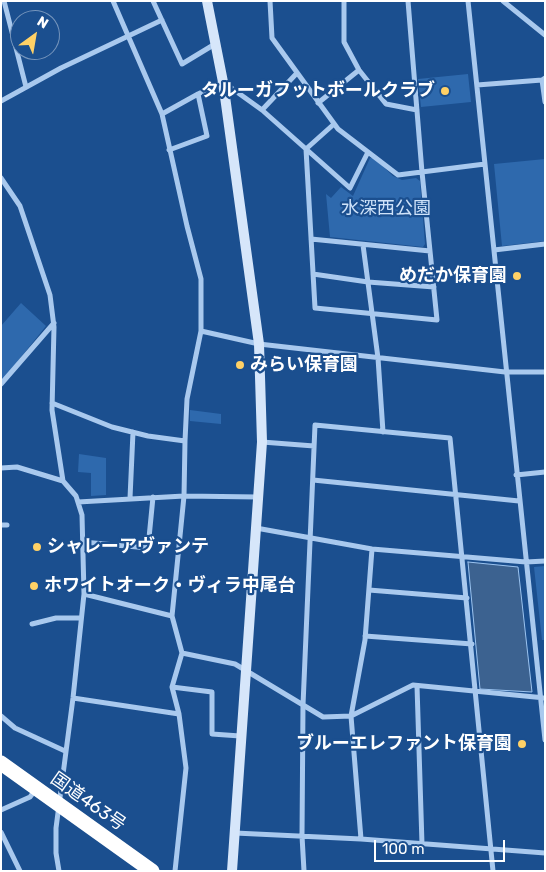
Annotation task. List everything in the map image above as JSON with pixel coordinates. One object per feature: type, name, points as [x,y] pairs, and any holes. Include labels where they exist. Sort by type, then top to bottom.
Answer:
[{"type":"highway","name":"国道463号","points":[[1,763],[152,871]]},
{"type":"street","points":[[4,1],[26,87]]},
{"type":"street","points":[[113,1],[162,114],[201,279],[201,331],[187,399],[184,496],[172,616],[182,653],[172,687],[179,714],[186,768],[175,871]]},
{"type":"street","points":[[153,1],[182,64],[215,44]]},
{"type":"street","points":[[207,1],[223,82],[259,344],[262,442],[232,871]]},
{"type":"street","points":[[270,1],[272,38],[338,130],[398,175],[485,164]]},
{"type":"street","points":[[344,1],[344,42],[359,70],[386,104],[417,110]]},
{"type":"street","points":[[306,149],[315,308],[437,320],[422,172],[408,1]]},
{"type":"street","points":[[468,1],[516,475],[543,698],[545,740]]},
{"type":"street","points":[[503,1],[545,34]]},
{"type":"street","points":[[1,101],[61,68],[162,20]]},
{"type":"street","points":[[318,102],[359,70]]},
{"type":"street","points":[[262,110],[297,73]]},
{"type":"street","points":[[477,85],[543,79],[545,102]]},
{"type":"street","points":[[162,114],[223,82]]},
{"type":"street","points":[[223,82],[262,110],[350,188],[368,152]]},
{"type":"street","points":[[169,150],[207,136],[198,94]]},
{"type":"street","points":[[306,149],[334,124]]},
{"type":"street","points":[[1,178],[20,206],[50,295],[54,323],[52,403],[63,481]]},
{"type":"street","points":[[311,239],[430,251]]},
{"type":"street","points":[[494,250],[545,244]]},
{"type":"street","points":[[363,245],[378,358],[383,432]]},
{"type":"street","points":[[313,274],[368,282],[434,287]]},
{"type":"street","points":[[1,384],[54,323]]},
{"type":"street","points":[[201,331],[259,344],[505,372],[545,372]]},
{"type":"street","points":[[52,403],[112,427],[185,442]]},
{"type":"street","points":[[304,871],[302,836],[303,705],[315,425],[450,438],[494,871]]},
{"type":"street","points":[[130,498],[133,432]]},
{"type":"street","points":[[262,442],[314,446]]},
{"type":"street","points":[[1,468],[17,467],[63,481],[76,496],[82,515],[84,594],[73,698],[58,804],[56,853],[59,871]]},
{"type":"street","points":[[516,475],[545,472]]},
{"type":"street","points":[[313,480],[519,501]]},
{"type":"street","points":[[78,502],[184,496],[258,497]]},
{"type":"street","points":[[83,542],[148,548],[153,497]]},
{"type":"street","points":[[255,528],[372,549],[526,562],[545,561]]},
{"type":"street","points":[[362,839],[351,716],[365,636],[372,549]]},
{"type":"street","points":[[369,590],[467,598]]},
{"type":"street","points":[[84,594],[172,616]]},
{"type":"street","points":[[32,624],[56,618],[81,618]]},
{"type":"street","points":[[365,636],[472,644]]},
{"type":"street","points":[[182,653],[235,664],[323,718],[351,716],[413,685],[543,698]]},
{"type":"street","points":[[416,686],[422,844]]},
{"type":"street","points":[[172,687],[212,692],[212,734],[240,736]]},
{"type":"street","points":[[73,698],[179,714]]},
{"type":"street","points":[[1,716],[16,728],[65,751]]},
{"type":"street","points":[[1,810],[30,797],[37,788]]},
{"type":"street","points":[[1,832],[20,871]]},
{"type":"street","points":[[235,833],[362,839],[545,853]]},
{"type":"green space","name":"タルーガフットボールクラブ","points":[[468,74],[471,102],[421,107],[418,79]]},
{"type":"green space","name":"水深西公園","points":[[370,158],[374,158],[393,176],[402,180],[416,178],[420,181],[425,244],[423,247],[330,237],[326,194],[331,198],[341,187],[353,196]]},
{"type":"green space","points":[[545,159],[545,241],[502,246],[494,164]]},
{"type":"green space","points":[[21,303],[46,326],[1,382],[1,326]]},
{"type":"green space","points":[[190,410],[221,414],[221,424],[190,421]]},
{"type":"green space","points":[[79,454],[106,458],[106,495],[91,496],[91,473],[78,472]]},
{"type":"green space","points":[[545,566],[545,640],[542,640],[534,567]]},
{"type":"shaded area","points":[[468,562],[518,567],[532,692],[480,689]]},
{"type":"place","name":"タルーガフットボールクラブ","points":[[445,91]]},
{"type":"place","name":"めだか保育園","points":[[517,276]]},
{"type":"place","name":"みらい保育園","points":[[240,365]]},
{"type":"place","name":"シャレーアヴァンテ","points":[[37,547]]},
{"type":"place","name":"ホワイトオーク・ヴィラ中尾台","points":[[34,586]]},
{"type":"place","name":"ブルーエレファント保育園","points":[[522,744]]}]
